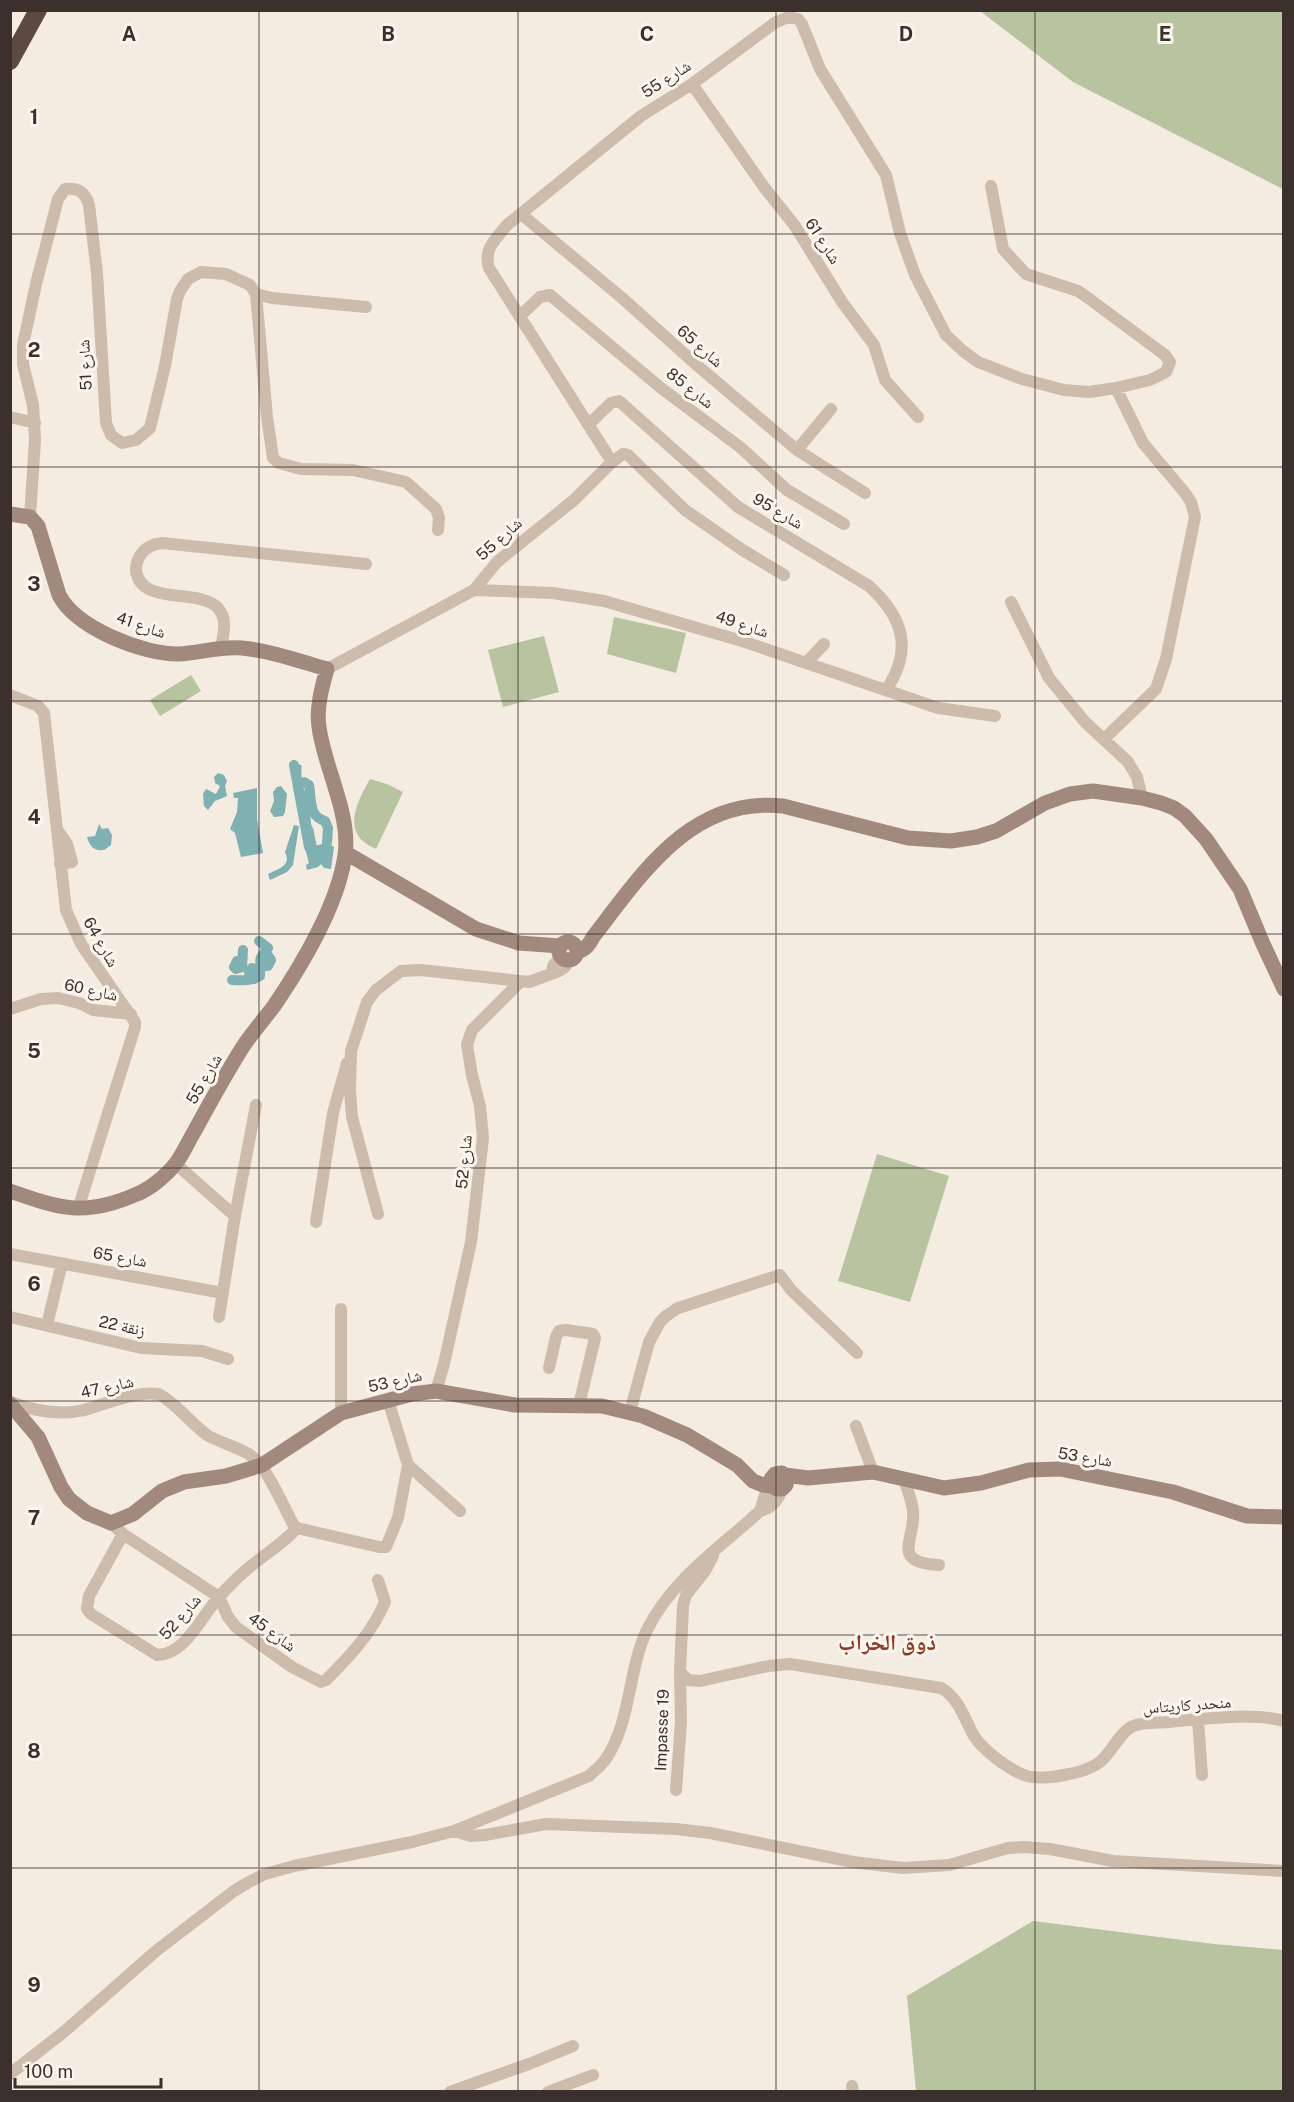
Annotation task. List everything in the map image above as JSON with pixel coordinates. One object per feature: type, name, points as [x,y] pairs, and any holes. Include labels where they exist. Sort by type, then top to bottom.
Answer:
[{"type":"highway","points":[[10,61],[38,10]]},
{"type":"street","points":[[804,10],[802,24],[820,69],[886,175],[900,233],[915,276],[946,335],[978,363],[1022,379],[1064,390],[1089,392],[1116,388],[1150,380],[1164,374],[1170,365],[1168,358],[1078,291],[1026,274],[1016,265],[1003,249],[991,186]]},
{"type":"street","name":"شارع 55","points":[[474,590],[497,562],[574,500],[612,462],[489,268],[486,256],[488,249],[494,240],[521,214],[641,117],[692,84],[776,22],[792,17],[798,19],[802,24]]},
{"type":"street","name":"شارع 61","points":[[692,84],[764,187],[795,226],[842,302],[874,345],[885,380],[918,417]]},
{"type":"street","name":"شارع 51","points":[[30,517],[35,423],[24,364],[23,345],[58,199],[65,189],[82,191],[87,197],[89,206],[97,273],[106,423],[115,439],[127,443],[136,440],[150,428],[165,366],[177,299],[188,279],[201,272],[226,274],[250,285],[256,294]]},
{"type":"street","name":"شارع 65","points":[[521,214],[621,297],[797,450],[865,493]]},
{"type":"street","points":[[366,307],[272,298],[256,294],[273,458],[283,464],[302,469],[353,470],[406,482],[436,509],[439,514],[438,530]]},
{"type":"street","name":"شارع 85","points":[[520,316],[540,297],[550,295],[662,388],[740,447],[787,490],[844,524]]},
{"type":"street","points":[[1104,739],[1156,689],[1168,648],[1195,517],[1191,502],[1185,493],[1143,443],[1116,388]]},
{"type":"street","name":"شارع 95","points":[[589,424],[611,403],[619,401],[738,507],[797,541],[876,592],[898,622],[902,637],[902,654],[896,675],[886,690]]},
{"type":"street","points":[[797,450],[831,409]]},
{"type":"street","points":[[10,417],[35,423]]},
{"type":"street","points":[[612,462],[622,454],[628,455],[685,510],[741,549],[784,575]]},
{"type":"street","points":[[10,514],[30,517]]},
{"type":"street","name":"شارع 41","points":[[30,517],[38,526],[43,537],[59,595],[64,604],[81,620],[125,642],[152,651],[177,654],[221,647],[254,650],[327,669]]},
{"type":"street","points":[[221,647],[225,626],[218,608],[201,600],[156,592],[148,589],[141,582],[136,565],[145,549],[153,544],[162,543],[366,564]]},
{"type":"street","points":[[327,669],[474,590]]},
{"type":"street","name":"شارع 49","points":[[474,590],[553,593],[604,601],[742,641],[938,708],[995,716]]},
{"type":"street","points":[[1011,602],[1049,678],[1085,722],[1133,768],[1142,798]]},
{"type":"street","points":[[806,663],[824,644]]},
{"type":"street","name":"شارع 55","points":[[10,1191],[42,1202],[78,1209],[98,1206],[139,1194],[158,1181],[176,1164],[244,1045],[300,964],[337,889],[346,853],[344,828],[319,728],[319,708],[327,669]]},
{"type":"street","name":"شارع 64","points":[[10,695],[38,706],[44,713],[63,895],[71,924],[94,964],[131,1014]]},
{"type":"street","points":[[346,853],[476,929],[504,940],[535,945],[542,951],[567,952],[584,949],[665,848],[684,833],[707,820],[748,806],[764,804],[783,806],[908,838],[951,841],[996,831],[1045,803],[1071,794],[1093,791],[1142,798],[1174,808],[1185,816],[1206,839],[1240,889],[1284,989]]},
{"type":"street","points":[[316,1222],[338,1091],[367,1002],[376,990],[401,971],[421,970],[520,982],[537,980],[552,973],[553,966],[567,952]]},
{"type":"street","name":"شارع 52","points":[[442,1391],[444,1364],[471,1242],[483,1138],[480,1106],[467,1045],[472,1030],[520,982]]},
{"type":"street","name":"شارع 60","points":[[10,1009],[41,999],[58,999],[79,1003],[93,1010],[131,1014]]},
{"type":"street","points":[[78,1209],[135,1028],[131,1014]]},
{"type":"street","points":[[351,1051],[351,1108],[378,1214]]},
{"type":"street","points":[[219,1317],[256,1105]]},
{"type":"street","points":[[176,1164],[235,1216]]},
{"type":"street","name":"شارع 65","points":[[10,1254],[223,1293]]},
{"type":"street","points":[[47,1325],[62,1263]]},
{"type":"street","points":[[630,1412],[649,1342],[666,1316],[678,1308],[697,1301],[780,1275],[791,1290],[856,1353]]},
{"type":"street","points":[[341,1309],[341,1413]]},
{"type":"street","name":"زنقة 22","points":[[10,1317],[141,1348],[202,1351],[228,1359]]},
{"type":"street","points":[[549,1368],[559,1331],[593,1334],[595,1338],[579,1405]]},
{"type":"street","name":"شارع 53","points":[[111,1523],[133,1514],[162,1491],[178,1484],[226,1476],[262,1465],[341,1413],[388,1400],[442,1391],[515,1405],[602,1406],[630,1412],[667,1425],[737,1466],[753,1481],[763,1485],[873,1472],[944,1488],[981,1484],[1029,1470],[1060,1469],[1173,1492],[1247,1515],[1284,1517]]},
{"type":"street","name":"شارع 47","points":[[10,1403],[38,1411],[66,1413],[89,1409],[118,1398],[157,1394],[168,1398],[193,1425],[210,1437],[247,1453],[262,1465]]},
{"type":"street","points":[[262,1465],[297,1528],[386,1547],[398,1518],[408,1465],[388,1400]]},
{"type":"street","points":[[10,1403],[38,1437],[69,1499],[87,1513],[111,1523]]},
{"type":"street","points":[[856,1426],[873,1472]]},
{"type":"street","points":[[408,1465],[460,1511]]},
{"type":"street","name":"شارع 53","points":[[737,1466],[767,1472],[776,1485]]},
{"type":"street","points":[[904,1479],[913,1511],[908,1549],[912,1558],[919,1562],[939,1565]]},
{"type":"street","points":[[10,2073],[65,2031],[156,1951],[249,1882],[265,1874],[294,1866],[454,1831],[589,1776],[611,1751],[646,1631],[671,1592],[686,1575],[760,1511],[776,1485]]},
{"type":"street","points":[[760,1511],[772,1506],[780,1495],[776,1485]]},
{"type":"street","name":"شارع 45","points":[[111,1523],[123,1534],[219,1597],[228,1617],[236,1627],[292,1667],[321,1682],[326,1680],[351,1655],[380,1613],[385,1602],[378,1580]]},
{"type":"street","name":"شارع 52","points":[[123,1534],[88,1596],[87,1609],[91,1614],[157,1655],[164,1656],[180,1647],[219,1597],[253,1564],[288,1539],[297,1528]]},
{"type":"street","points":[[680,1672],[683,1606],[686,1595],[705,1571],[716,1550]]},
{"type":"street","name":"منحدر كاريتاس","points":[[680,1672],[688,1680],[700,1681],[768,1666],[790,1664],[941,1688],[955,1698],[971,1731],[984,1748],[1017,1772],[1030,1777],[1079,1771],[1095,1766],[1132,1726],[1234,1718],[1284,1721]]},
{"type":"street","name":"Impasse 19","points":[[676,1790],[681,1722],[680,1672]]},
{"type":"street","points":[[1198,1720],[1202,1775]]},
{"type":"street","points":[[454,1831],[463,1835],[478,1836],[546,1824],[676,1829],[746,1840],[833,1859],[903,1868],[949,1865],[1008,1848],[1024,1847],[1113,1860],[1284,1871]]},
{"type":"street","points":[[450,2091],[573,2046]]},
{"type":"street","points":[[548,2091],[593,2075]]},
{"type":"green space","points":[[980,11],[1283,11],[1283,189],[1073,82]]},
{"type":"green space","points":[[614,617],[686,633],[676,673],[607,654]]},
{"type":"green space","points":[[544,636],[559,692],[503,707],[488,650]]},
{"type":"green space","points":[[191,675],[201,691],[160,716],[150,700]]},
{"type":"green space","points":[[370,779],[403,792],[376,849],[365,843],[358,835],[354,818],[360,798]]},
{"type":"green space","points":[[877,1154],[949,1176],[910,1302],[838,1281]]},
{"type":"green space","points":[[1033,1921],[1214,1944],[1283,1950],[1283,2091],[916,2091],[907,1996]]},
{"type":"water","points":[[218,773],[224,775],[227,781],[225,786],[227,796],[215,801],[208,810],[204,806],[203,794],[206,789],[216,794],[220,786],[215,783],[214,777]]},
{"type":"water","points":[[281,786],[287,794],[285,812],[283,816],[274,817],[270,811],[274,801],[273,792]]},
{"type":"water","points":[[257,788],[257,819],[263,853],[241,857],[235,833],[230,829],[237,812],[238,798],[234,798],[233,793]]},
{"type":"water","points":[[99,824],[102,829],[108,828],[112,835],[111,845],[104,850],[93,848],[87,837],[95,836]]},
{"type":"water","points":[[294,825],[299,826],[293,865],[287,872],[270,880],[268,874],[280,869],[287,861],[285,852]]},
{"type":"water","points":[[327,843],[334,847],[331,869],[324,868],[321,864],[307,870],[306,865],[309,863],[305,848]]},
{"type":"waterway","points":[[294,765],[309,847]]},
{"type":"waterway","points":[[300,766],[300,785],[306,797],[306,817],[315,845]]},
{"type":"waterway","points":[[304,782],[309,785],[313,811],[325,821],[328,828],[327,843]]},
{"type":"waterway","points":[[302,789],[312,846]]},
{"type":"waterway","points":[[232,980],[247,980],[251,979],[254,978],[258,972],[252,968],[249,971],[250,978],[254,979],[260,976],[260,969],[261,967],[261,964],[261,962],[262,960],[262,958],[266,955],[270,960],[268,965],[262,964],[261,963],[261,961],[261,959],[265,954],[267,954],[271,960],[268,966],[261,965],[260,962],[261,958],[268,948],[259,941]]},
{"type":"waterway","points":[[237,961],[234,967],[236,969],[242,967],[243,950]]},
{"type":"district","name":"ذوق الخراب","points":[[887,1642]]}]
